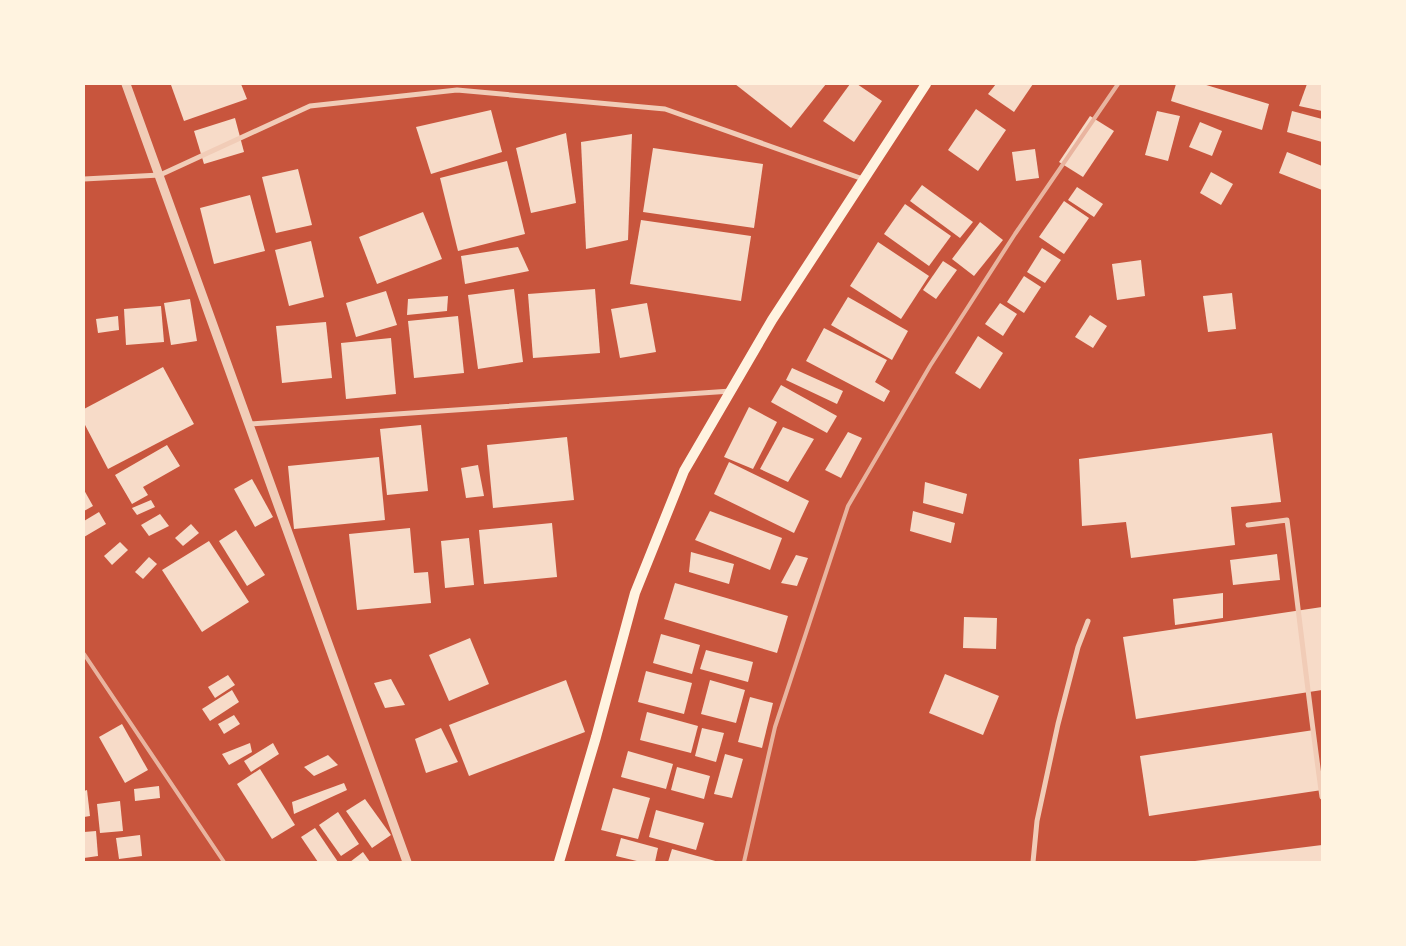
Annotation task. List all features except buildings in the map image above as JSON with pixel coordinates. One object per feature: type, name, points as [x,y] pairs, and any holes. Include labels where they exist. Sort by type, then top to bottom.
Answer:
[{"type":"main road","points":[[559,862],[596,737],[635,593],[684,471],[772,320],[926,84]]},
{"type":"street","points":[[126,84],[407,862]]},
{"type":"street","points":[[84,179],[160,175],[310,106],[457,90],[665,109],[864,179]]},
{"type":"street","points":[[250,424],[731,391]]},
{"type":"street","points":[[1248,525],[1287,520],[1299,610],[1307,692],[1322,797]]},
{"type":"street","points":[[1033,862],[1037,821],[1058,724],[1078,648],[1088,621]]},
{"type":"railway","points":[[744,862],[775,727],[848,506],[930,366],[1015,234],[1118,84]]},
{"type":"railway","points":[[84,654],[224,862]]}]
